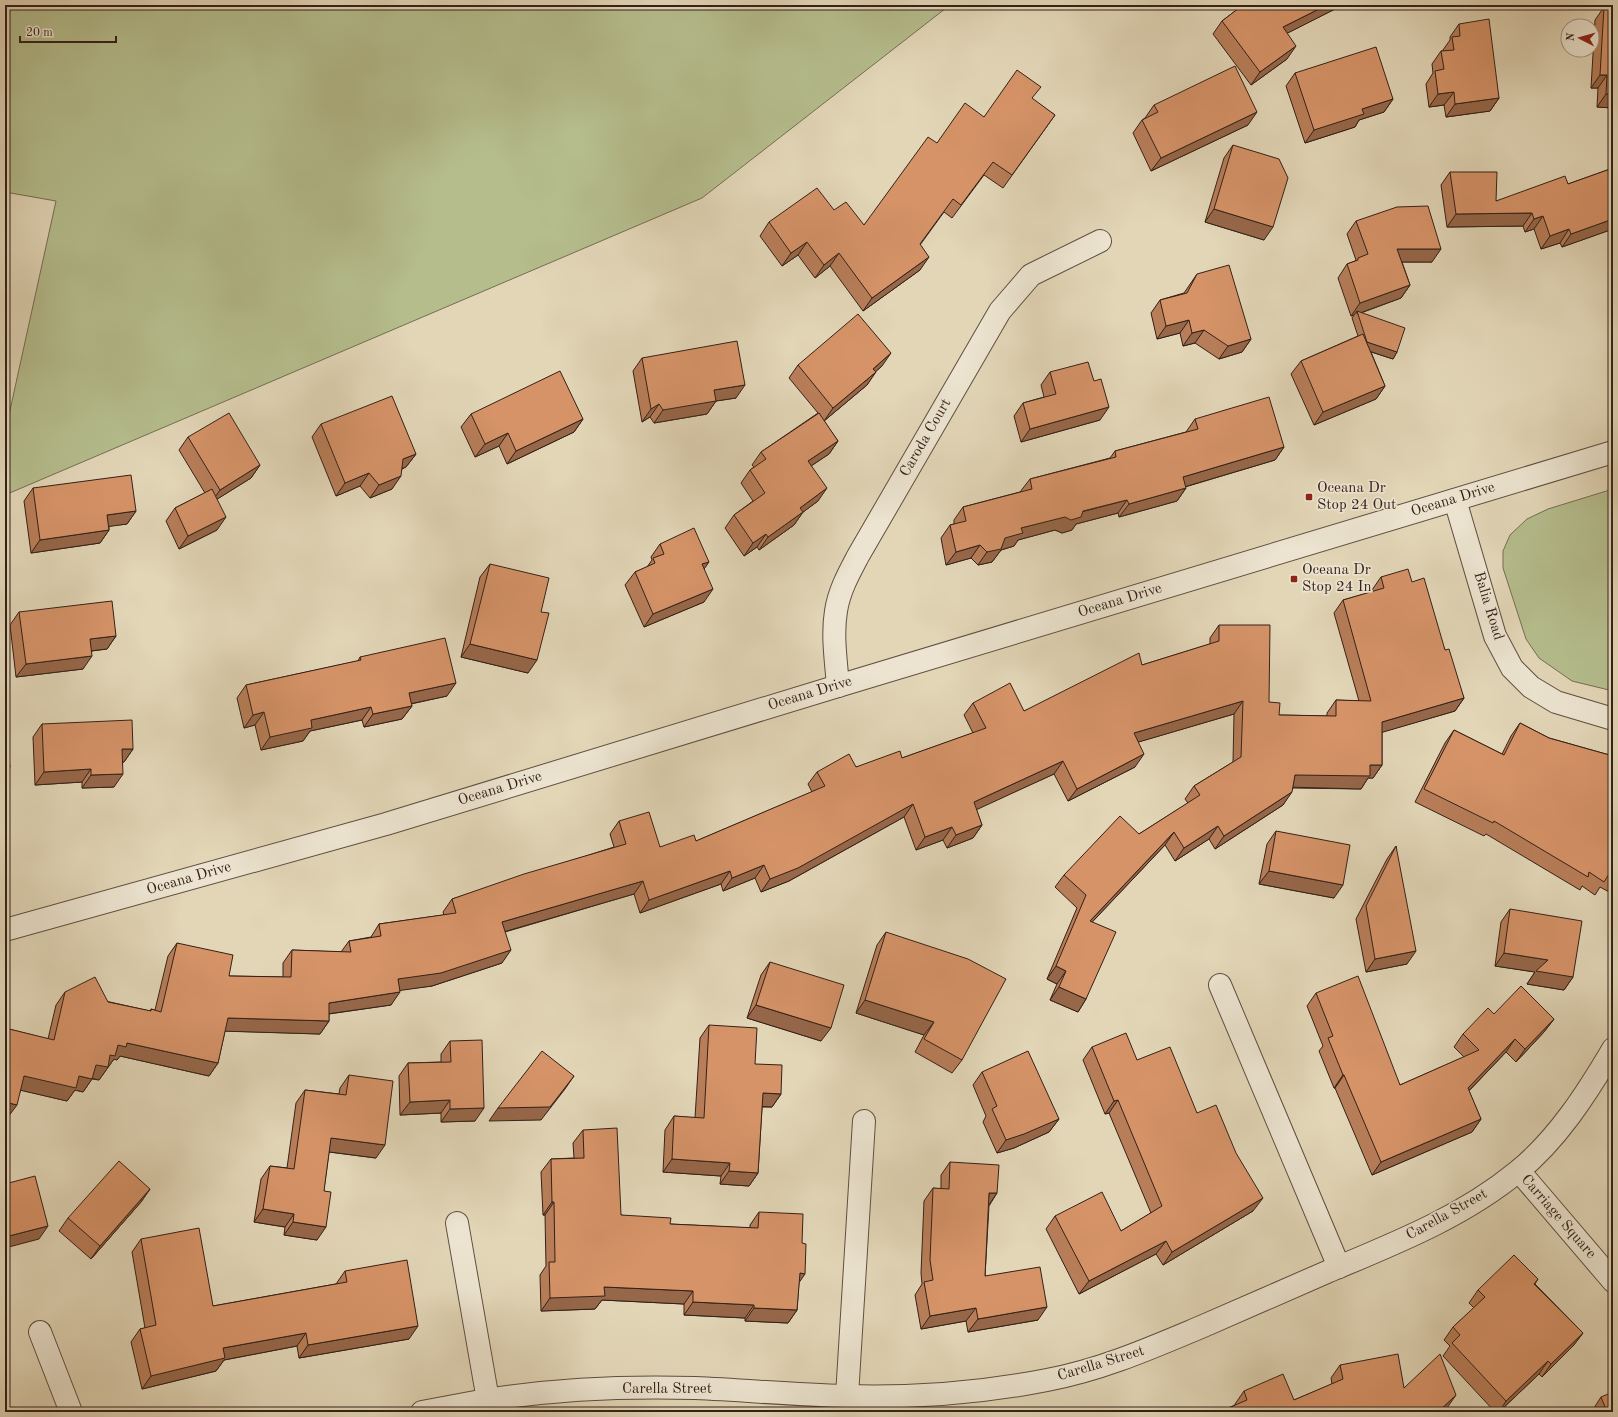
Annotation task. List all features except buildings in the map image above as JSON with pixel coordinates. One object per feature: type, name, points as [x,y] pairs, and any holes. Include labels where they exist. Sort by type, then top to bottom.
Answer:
[{"type":"street","name":"Caroda Court","points":[[838,686],[834,640],[836,610],[844,583],[858,556],[1000,311],[1031,275],[1100,240]]},
{"type":"street","name":"Oceana Drive","points":[[5,930],[386,824],[1613,452]]},
{"type":"street","name":"Balia Road","points":[[1455,500],[1495,636],[1512,668],[1531,687],[1556,702],[1613,719]]},
{"type":"street","points":[[1220,985],[1340,1267]]},
{"type":"street","name":"Carella Street","points":[[422,1412],[488,1400],[563,1391],[626,1388],[695,1388],[847,1396],[927,1395],[994,1389],[1048,1380],[1096,1368],[1145,1351],[1340,1267],[1422,1231],[1472,1205],[1518,1171],[1553,1137],[1594,1080],[1613,1049]]},
{"type":"street","points":[[847,1396],[864,1121]]},
{"type":"street","name":"Carriage Square","points":[[1518,1171],[1613,1281]]},
{"type":"street","points":[[458,1223],[488,1400]]},
{"type":"street","points":[[40,1332],[71,1412]]},
{"type":"green space","points":[[5,5],[950,5],[702,198],[5,495],[5,433],[56,201],[5,192]]},
{"type":"green space","points":[[1613,489],[1613,691],[1572,681],[1539,658],[1526,639],[1503,568],[1503,551],[1510,535],[1527,519],[1548,509]]},
{"type":"place","name":"Oceana Dr Stop 24 Out","points":[[1309,497]]},
{"type":"place","name":"Oceana Dr Stop 24 In","points":[[1294,579]]}]
